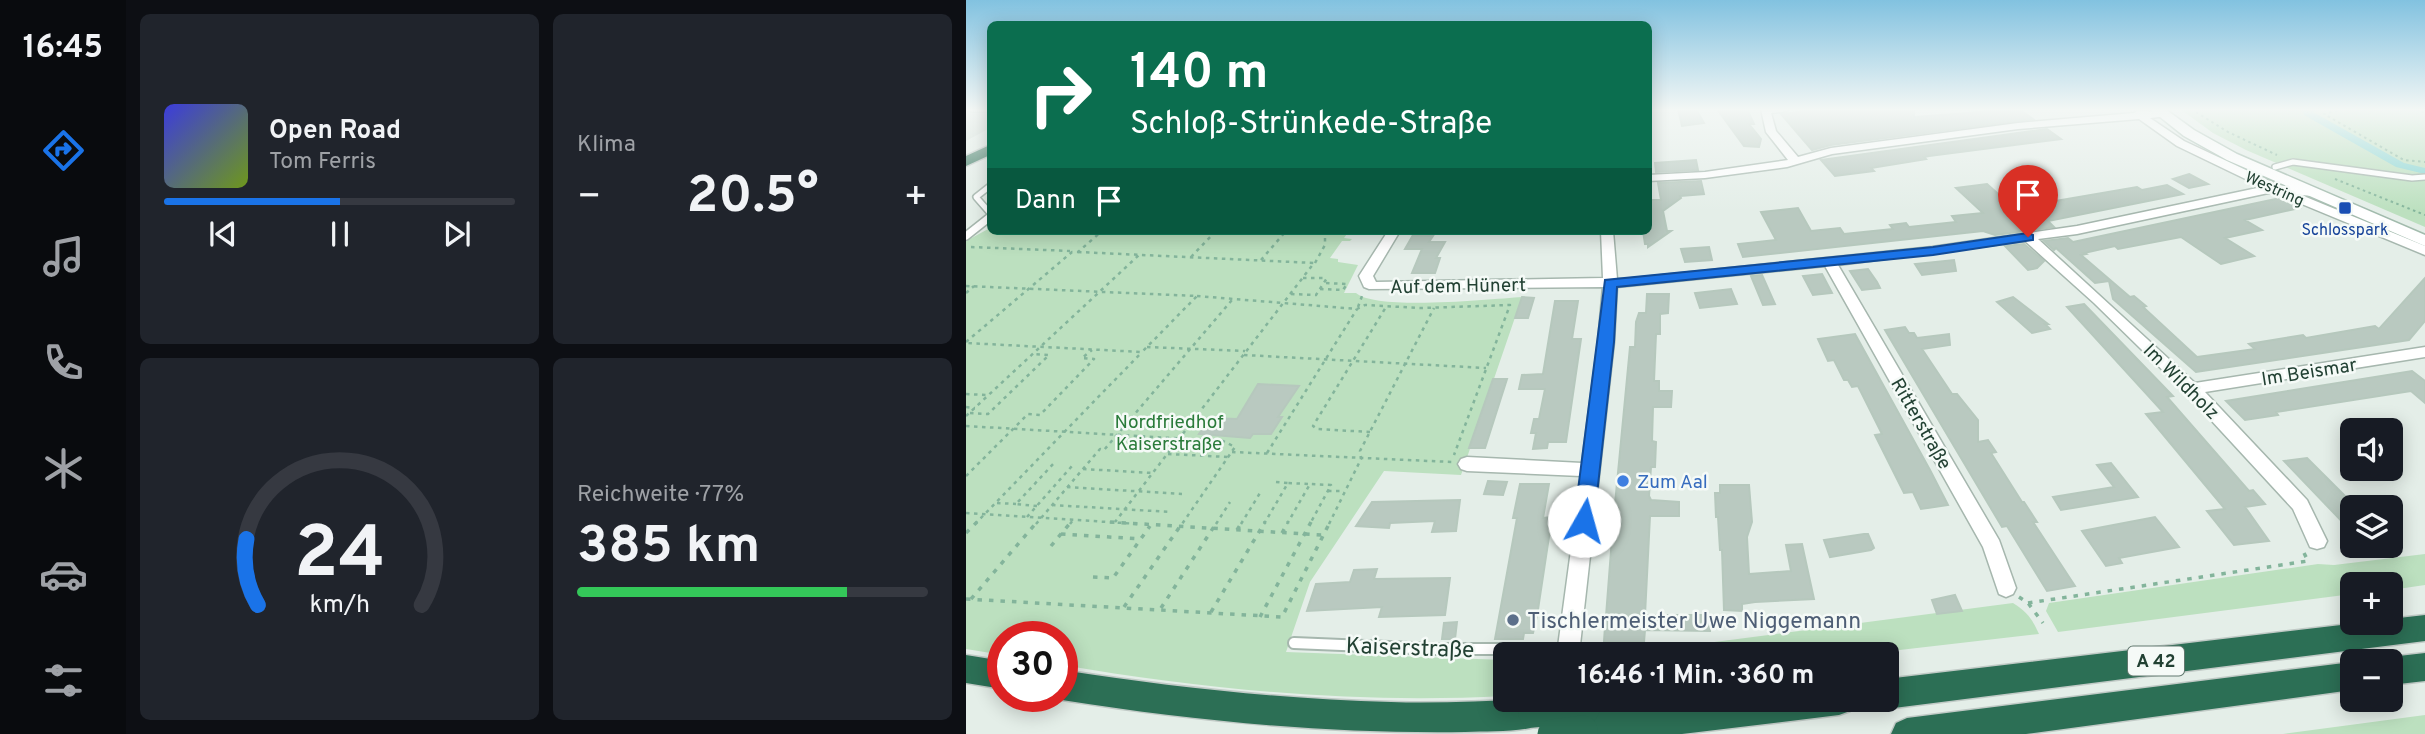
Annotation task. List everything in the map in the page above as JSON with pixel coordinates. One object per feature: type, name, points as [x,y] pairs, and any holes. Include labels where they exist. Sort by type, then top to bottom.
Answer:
[{"type":"highway","points":[[966,155],[987,144]]},
{"type":"highway","points":[[966,162],[987,151]]},
{"type":"highway","name":"A 42","points":[[1899,692],[2425,628]]},
{"type":"highway","points":[[2403,671],[2425,667]]},
{"type":"highway","points":[[966,669],[987,673]]},
{"type":"highway","points":[[2403,675],[2425,678]]},
{"type":"highway","name":"A 42","points":[[1907,734],[2340,678]]},
{"type":"highway","points":[[1078,688],[1263,711],[1542,724],[1572,718],[1674,720],[1740,712]]},
{"type":"main road","name":"Westring","points":[[2225,143],[2272,176],[2425,241]]},
{"type":"main road","name":"Westring","points":[[2272,176],[2425,230]]},
{"type":"street","points":[[1780,143],[1795,161]]},
{"type":"street","points":[[1652,178],[1705,175],[1795,161],[1831,151],[1888,143]]},
{"type":"street","name":"Westring","points":[[2185,143],[2272,176],[2425,251]]},
{"type":"street","points":[[1610,283],[1625,284],[1829,261],[2077,230],[2272,176]]},
{"type":"street","name":"Auf dem Hünert","points":[[1392,235],[1366,276],[1369,284],[1385,288],[1610,283]]},
{"type":"street","name":"Kaiserstraße","points":[[1569,642],[1606,342],[1610,283],[1607,235]]},
{"type":"street","name":"Im Wildholz","points":[[2028,237],[2192,389],[2300,505],[2318,541]]},
{"type":"street","name":"Ritterstraße","points":[[1829,261],[1992,546],[2006,588]]},
{"type":"street","name":"Im Beismar","points":[[2192,389],[2422,357]]},
{"type":"street","points":[[1468,464],[1590,470]]},
{"type":"lane","points":[[2272,176],[2293,162],[2412,178],[2425,177]]},
{"type":"lane","points":[[987,188],[976,197],[987,210]]},
{"type":"lane","points":[[966,236],[987,221]]},
{"type":"lane","name":"Kaiserstraße","points":[[1294,643],[1493,650]]},
{"type":"path","points":[[2252,143],[2293,162]]},
{"type":"path","points":[[2375,143],[2404,160],[2425,162]]},
{"type":"path","points":[[2327,176],[2425,215]]},
{"type":"path","points":[[1078,251],[1097,235]]},
{"type":"path","points":[[1191,257],[1212,235]]},
{"type":"path","points":[[1261,260],[1283,235]]},
{"type":"path","points":[[1115,522],[1314,263],[1325,245],[1325,235]]},
{"type":"path","points":[[968,246],[1314,263]]},
{"type":"path","points":[[966,342],[1072,251]]},
{"type":"path","points":[[968,415],[1139,255]]},
{"type":"path","points":[[1291,293],[1316,295],[1327,278],[1303,278]]},
{"type":"path","points":[[1320,289],[1343,290],[1347,284],[1324,283]]},
{"type":"path","points":[[966,286],[1197,296],[1358,308],[1510,305],[1452,462],[1232,452]]},
{"type":"path","points":[[966,293],[974,286]]},
{"type":"path","points":[[966,533],[1197,296]]},
{"type":"path","points":[[968,599],[1083,469],[1117,435],[1232,300]]},
{"type":"path","points":[[1267,454],[1328,360],[1360,301]]},
{"type":"path","points":[[1370,432],[1317,429],[1313,426],[1386,307]]},
{"type":"path","points":[[968,599],[1282,617],[1361,458],[1360,451],[1434,308]]},
{"type":"path","points":[[966,342],[1142,352]]},
{"type":"path","points":[[1147,347],[1486,368]]},
{"type":"path","points":[[966,476],[1028,414],[1040,415],[1094,359],[1082,358],[1092,350]]},
{"type":"path","points":[[968,415],[988,414],[1049,355],[1032,354]]},
{"type":"path","points":[[966,394],[989,395]]},
{"type":"path","points":[[966,407],[975,408]]},
{"type":"path","points":[[966,426],[1223,441],[1235,447],[1124,607]]},
{"type":"path","points":[[1168,454],[1229,457]]},
{"type":"path","points":[[1016,505],[1055,462]]},
{"type":"path","points":[[1027,517],[1072,466]]},
{"type":"path","points":[[1083,469],[1153,473]]},
{"type":"path","points":[[1260,617],[1331,485],[1276,482]]},
{"type":"path","points":[[1211,612],[1288,483]]},
{"type":"path","points":[[1282,533],[1310,484]]},
{"type":"path","points":[[1067,487],[1182,494]]},
{"type":"path","points":[[1328,491],[1344,491]]},
{"type":"path","points":[[1237,530],[1260,493]]},
{"type":"path","points":[[1160,610],[1230,502]]},
{"type":"path","points":[[997,503],[1037,506]]},
{"type":"path","points":[[1052,505],[1171,512]]},
{"type":"path","points":[[966,513],[1322,535]]},
{"type":"path","points":[[1051,546],[1073,520]]},
{"type":"path","points":[[1093,577],[1113,578],[1151,525]]},
{"type":"path","points":[[1061,534],[1141,539]]},
{"type":"path","points":[[2028,603],[2308,561],[2304,553]]},
{"type":"path","points":[[2006,588],[2028,603],[2043,623]]},
{"type":"green space","points":[[2233,143],[2425,143],[2425,227]]},
{"type":"green space","name":"Nordfriedhof Kaiserstraße","points":[[987,230],[987,235],[1346,235],[1344,238],[1352,239],[1342,241],[1330,258],[1358,265],[1344,293],[1356,293],[1386,302],[1409,303],[1522,297],[1461,475],[1384,471],[1310,582],[1286,652],[1493,660],[1493,696],[1394,698],[1283,693],[1172,682],[1078,668],[1078,621],[987,621],[987,652],[966,649],[966,241]]},
{"type":"green space","points":[[2425,554],[2425,585],[2403,588],[2403,572],[2340,572],[2340,596],[2058,632],[2046,611],[2049,603],[2318,564],[2334,565]]},
{"type":"green space","points":[[2013,603],[2029,617],[2039,634],[1899,650],[1899,642],[1714,642]]},
{"type":"green space","points":[[2425,715],[2425,734],[2283,734]]},
{"type":"building","points":[[1742,143],[1760,143],[1759,147],[1744,146]]},
{"type":"building","points":[[1806,143],[1845,143],[1831,145],[1812,150]]},
{"type":"building","points":[[1943,143],[2028,143],[1929,156],[1924,157],[1926,159],[1871,168],[1874,171],[1835,176],[1821,160]]},
{"type":"building","points":[[1696,160],[1698,170],[1656,172],[1655,163]]},
{"type":"building","points":[[2189,174],[2208,184],[2189,188],[2173,179]]},
{"type":"building","points":[[1701,181],[1704,194],[1680,196],[1681,198],[1663,211],[1667,231],[1671,231],[1648,247],[1644,235],[1652,235],[1652,200],[1661,200],[1658,183]]},
{"type":"building","points":[[1987,184],[2014,208],[2137,187],[2142,190],[2167,185],[2183,194],[2048,221],[2054,227],[1995,235],[1983,231],[1743,257],[1738,244],[1776,240],[1761,212],[1798,208],[1811,231],[1840,228],[1844,234],[1893,229],[1890,225],[1906,223],[1909,227],[1956,222],[1952,216],[1983,213],[1956,188]]},
{"type":"building","points":[[2280,198],[2299,208],[2245,220],[2262,230],[2225,238],[2254,256],[2221,264],[2181,237],[2118,249],[2115,246],[2081,255],[2130,297],[2134,296],[2146,306],[2143,307],[2197,357],[2255,349],[2249,344],[2303,335],[2306,338],[2375,326],[2379,329],[2425,278],[2425,321],[2409,340],[2196,372],[2113,299],[2109,281],[2095,283],[2056,248],[2054,250],[2044,241],[2068,238],[2073,242]]},
{"type":"building","points":[[1413,235],[1433,236],[1429,242],[1445,242],[1436,258],[1440,258],[1435,273],[1412,273],[1422,249],[1405,249]]},
{"type":"building","points":[[2024,244],[2044,261],[2037,268],[2028,270],[2005,246]]},
{"type":"building","points":[[1709,247],[1712,260],[1685,262],[1681,249]]},
{"type":"building","points":[[1954,260],[1956,271],[1922,275],[1915,264]]},
{"type":"building","points":[[1868,269],[1880,288],[1862,290],[1850,271]]},
{"type":"building","points":[[1822,274],[1832,293],[1813,295],[1803,276]]},
{"type":"building","points":[[1762,275],[1775,304],[1763,305],[1751,276]]},
{"type":"building","points":[[1731,289],[1737,304],[1700,308],[1695,293]]},
{"type":"building","points":[[1647,294],[1669,294],[1668,313],[1660,314],[1660,334],[1656,334],[1654,381],[1659,381],[1659,391],[1672,391],[1671,407],[1653,407],[1652,441],[1656,442],[1655,467],[1651,467],[1649,496],[1651,500],[1679,502],[1679,516],[1650,516],[1645,615],[1709,615],[1710,631],[1645,630],[1644,642],[1604,642],[1605,626],[1597,621],[1606,616],[1612,506],[1615,504],[1630,347],[1635,347],[1639,313],[1646,313]]},
{"type":"building","points":[[1522,297],[1534,298],[1528,318],[1515,318]]},
{"type":"building","points":[[2013,297],[2048,324],[2045,324],[2050,329],[2032,333],[1997,302]]},
{"type":"building","points":[[1555,301],[1578,301],[1572,339],[1581,339],[1566,442],[1548,442],[1547,448],[1533,449],[1536,433],[1531,433],[1534,419],[1539,419],[1545,389],[1519,389],[1522,375],[1543,374]]},
{"type":"building","points":[[2084,304],[2173,396],[2167,397],[2249,491],[2253,490],[2265,504],[2245,507],[2269,541],[2234,545],[2207,511],[2225,509],[2146,414],[2163,412],[2067,307]]},
{"type":"building","points":[[1905,327],[1917,338],[1949,334],[1950,345],[1922,349],[1952,394],[1957,394],[1978,420],[1978,442],[1988,440],[1996,452],[1991,453],[2075,586],[2047,591],[2007,526],[2002,527],[1885,330]]},
{"type":"building","points":[[1855,334],[1948,505],[1921,509],[1913,492],[1904,493],[1875,435],[1882,434],[1858,386],[1852,387],[1848,380],[1844,380],[1834,360],[1828,361],[1818,339]]},
{"type":"building","points":[[2412,371],[2425,381],[2425,403],[2411,391],[2276,412],[2278,415],[2245,420],[2226,401]]},
{"type":"building","points":[[1493,379],[1507,379],[1485,448],[1469,448]]},
{"type":"building","points":[[1258,384],[1299,386],[1278,417],[1282,417],[1271,434],[1253,434],[1250,438],[1199,434],[1211,418],[1237,419]]},
{"type":"building","points":[[2307,458],[2344,495],[2340,495],[2340,519],[2284,461]]},
{"type":"building","points":[[2111,463],[2138,497],[2061,510],[2053,497],[2114,487],[2097,465]]},
{"type":"building","points":[[1488,481],[1507,482],[1503,495],[1484,494]]},
{"type":"building","points":[[1520,484],[1549,484],[1543,518],[1552,517],[1537,616],[1533,633],[1524,633],[1523,639],[1495,639],[1517,518],[1513,518]]},
{"type":"building","points":[[1720,485],[1749,485],[1752,522],[1747,537],[1749,574],[1791,571],[1786,545],[1802,544],[1814,599],[1755,602],[1742,604],[1742,611],[1724,610],[1722,550],[1715,493],[1720,493]]},
{"type":"building","points":[[1460,500],[1456,531],[1432,532],[1435,521],[1390,523],[1389,528],[1356,526],[1372,502]]},
{"type":"building","points":[[2155,517],[2179,547],[2119,558],[2122,563],[2106,566],[2082,531]]},
{"type":"building","points":[[1868,534],[1874,548],[1830,557],[1824,540]]},
{"type":"building","points":[[1377,569],[1374,579],[1450,578],[1445,615],[1379,617],[1382,607],[1307,611],[1316,584],[1350,582],[1354,570]]},
{"type":"building","points":[[1955,595],[1962,611],[1937,614],[1932,600]]},
{"type":"building","points":[[1457,622],[1455,639],[1442,639],[1444,623]]},
{"type":"waterway","points":[[2362,143],[2400,165],[2425,171]]},
{"type":"place","name":"Schlosspark","points":[[2345,208]]},
{"type":"place","name":"Zum Aal","points":[[1623,481]]},
{"type":"place","name":"Tischlermeister Uwe Niggemann","points":[[1513,620]]},
{"type":"route","points":[[1584,521],[1606,342],[1610,283],[1625,284],[1933,251],[2028,237]]}]
